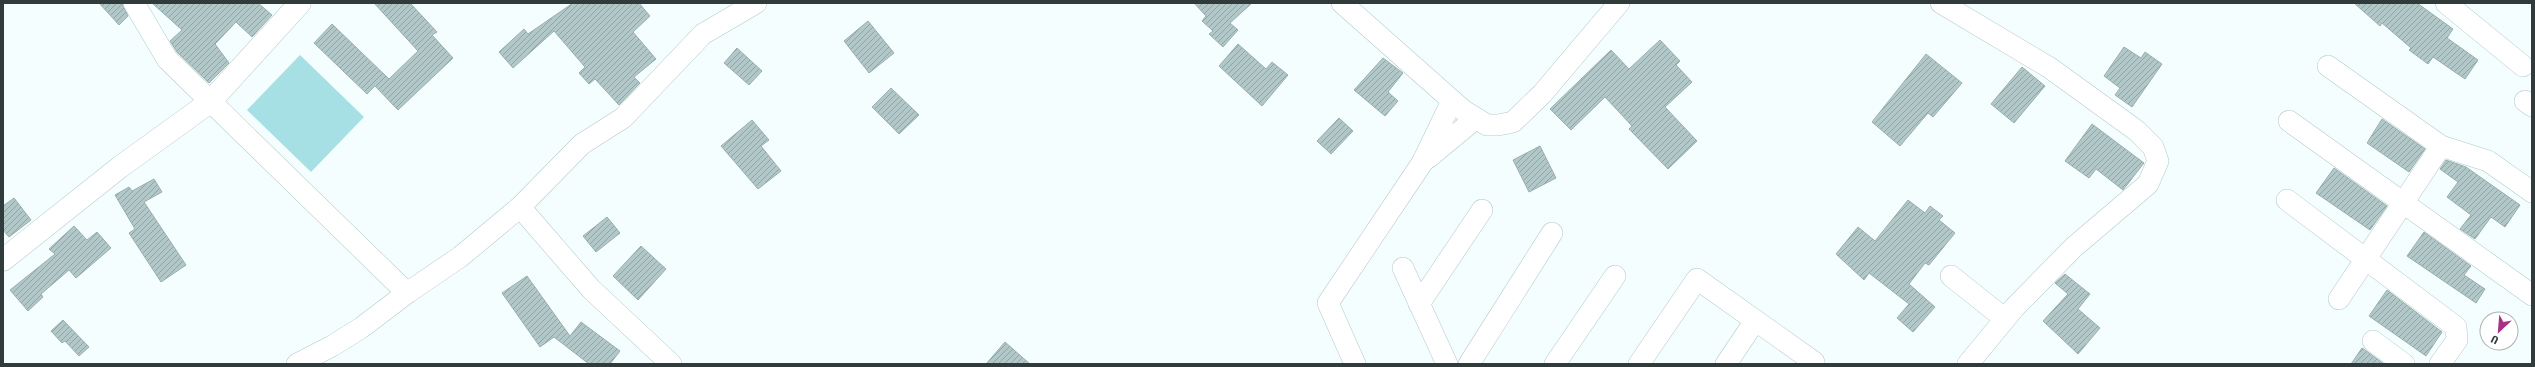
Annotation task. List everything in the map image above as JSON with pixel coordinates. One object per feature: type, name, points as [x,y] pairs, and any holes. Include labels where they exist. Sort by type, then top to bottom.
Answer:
[{"type":"street","points":[[134,3],[167,59],[407,293]]},
{"type":"street","points":[[3,260],[120,167],[210,102],[300,3]]},
{"type":"street","points":[[297,364],[332,346],[355,331],[460,257],[520,207],[582,144],[623,118],[703,34],[756,3]]},
{"type":"street","points":[[1342,3],[1452,101],[1475,119],[1487,125],[1498,126],[1513,122],[1582,48],[1619,3]]},
{"type":"street","points":[[1941,3],[2050,68],[2137,131],[2153,147],[2158,161],[2148,184],[2074,247],[2005,319],[1968,364]]},
{"type":"street","points":[[2446,3],[2524,66]]},
{"type":"street","points":[[2328,66],[2441,146],[2488,161],[2532,192]]},
{"type":"street","points":[[1355,364],[1328,303],[1422,163],[1452,101]]},
{"type":"street","points":[[1422,163],[1475,119]]},
{"type":"street","points":[[2289,120],[2532,295]]},
{"type":"street","points":[[2339,299],[2368,259],[2441,146]]},
{"type":"street","points":[[2287,200],[2456,326],[2457,340],[2440,364]]},
{"type":"street","points":[[520,207],[591,289],[671,364]]},
{"type":"street","points":[[1419,304],[1482,210]]},
{"type":"street","points":[[1469,364],[1552,233]]},
{"type":"street","points":[[1403,268],[1447,364]]},
{"type":"street","points":[[1555,364],[1615,276]]},
{"type":"street","points":[[1951,276],[2005,319]]},
{"type":"street","points":[[1639,364],[1697,279],[1814,362],[1813,364]]},
{"type":"street","points":[[1726,364],[1755,321]]},
{"type":"street","points":[[2373,341],[2404,364]]},
{"type":"shaded area","points":[[300,55],[364,117],[311,172],[247,110]]},
{"type":"building","points":[[99,3],[122,3],[128,16],[119,25]]},
{"type":"building","points":[[152,3],[258,3],[272,15],[252,37],[236,22],[215,44],[229,63],[209,83],[177,52],[170,41],[182,30]]},
{"type":"building","points":[[374,3],[410,3],[437,32],[432,35],[453,58],[398,110],[375,86],[367,94],[314,43],[332,24],[389,79],[418,51]]},
{"type":"building","points":[[573,3],[639,3],[650,16],[633,32],[656,59],[634,77],[640,83],[619,105],[595,79],[589,84],[579,73],[585,67],[554,31],[513,68],[499,52],[524,29],[528,34]]},
{"type":"building","points":[[1194,3],[1252,3],[1230,23],[1238,30],[1223,47],[1209,34],[1213,31],[1202,21],[1206,16]]},
{"type":"building","points":[[2354,3],[2417,3],[2453,29],[2447,38],[2478,60],[2465,79],[2433,57],[2428,64],[2409,50],[2411,48],[2382,23],[2380,26]]},
{"type":"building","points":[[868,21],[894,53],[869,73],[844,41]]},
{"type":"building","points":[[1660,40],[1680,61],[1676,65],[1692,82],[1665,107],[1697,141],[1668,169],[1629,129],[1632,126],[1605,97],[1571,130],[1550,109],[1611,50],[1629,69]]},
{"type":"building","points":[[1238,44],[1266,69],[1272,62],[1288,75],[1262,106],[1219,66]]},
{"type":"building","points":[[2124,47],[2141,58],[2145,52],[2162,64],[2132,107],[2115,95],[2120,88],[2104,76]]},
{"type":"building","points":[[737,48],[762,71],[749,85],[724,63]]},
{"type":"building","points":[[1926,54],[1962,83],[1933,117],[1928,113],[1900,146],[1872,122]]},
{"type":"building","points":[[1383,58],[1403,73],[1388,92],[1398,101],[1385,116],[1354,90]]},
{"type":"building","points":[[2022,67],[2045,86],[2014,123],[1991,104]]},
{"type":"building","points":[[891,88],[919,115],[899,134],[872,107]]},
{"type":"building","points":[[1339,118],[1353,131],[1331,154],[1317,141]]},
{"type":"building","points":[[2382,119],[2425,149],[2409,172],[2367,143]]},
{"type":"building","points":[[752,120],[769,140],[761,146],[781,171],[758,189],[721,146]]},
{"type":"building","points":[[2092,124],[2144,163],[2123,190],[2096,169],[2089,178],[2065,161]]},
{"type":"building","points":[[1540,146],[1556,178],[1529,192],[1513,160]]},
{"type":"building","points":[[2446,160],[2466,167],[2520,205],[2505,227],[2491,217],[2475,239],[2460,229],[2471,215],[2447,197],[2458,182],[2440,169]]},
{"type":"building","points":[[2334,168],[2387,206],[2370,230],[2316,193]]},
{"type":"building","points":[[154,179],[162,192],[144,202],[186,265],[161,282],[129,233],[135,229],[115,195],[129,187],[132,191]]},
{"type":"building","points":[[14,198],[31,220],[9,237],[3,230],[3,206]]},
{"type":"building","points":[[1908,200],[1925,213],[1930,206],[1943,216],[1939,220],[1955,233],[1929,265],[1925,263],[1909,284],[1935,307],[1913,332],[1897,318],[1909,304],[1869,273],[1864,280],[1836,254],[1858,227],[1875,241]]},
{"type":"building","points":[[607,217],[620,233],[596,252],[583,236]]},
{"type":"building","points":[[74,226],[87,240],[97,232],[111,248],[76,278],[69,270],[41,294],[43,297],[28,311],[10,290],[55,254],[49,249]]},
{"type":"building","points":[[2424,232],[2471,266],[2464,275],[2485,289],[2476,303],[2407,256]]},
{"type":"building","points":[[641,246],[666,269],[638,300],[613,276]]},
{"type":"building","points":[[2065,274],[2090,294],[2078,309],[2100,328],[2078,354],[2043,321],[2068,294],[2055,283]]},
{"type":"building","points":[[527,276],[570,336],[581,322],[620,351],[610,364],[589,364],[554,337],[540,347],[502,293]]},
{"type":"building","points":[[2387,290],[2442,332],[2426,356],[2369,316]]},
{"type":"building","points":[[63,320],[89,347],[79,356],[65,341],[62,343],[51,331]]},
{"type":"building","points":[[1005,342],[1030,364],[986,364]]},
{"type":"building","points":[[2362,348],[2365,350],[2384,364],[2351,364]]}]
